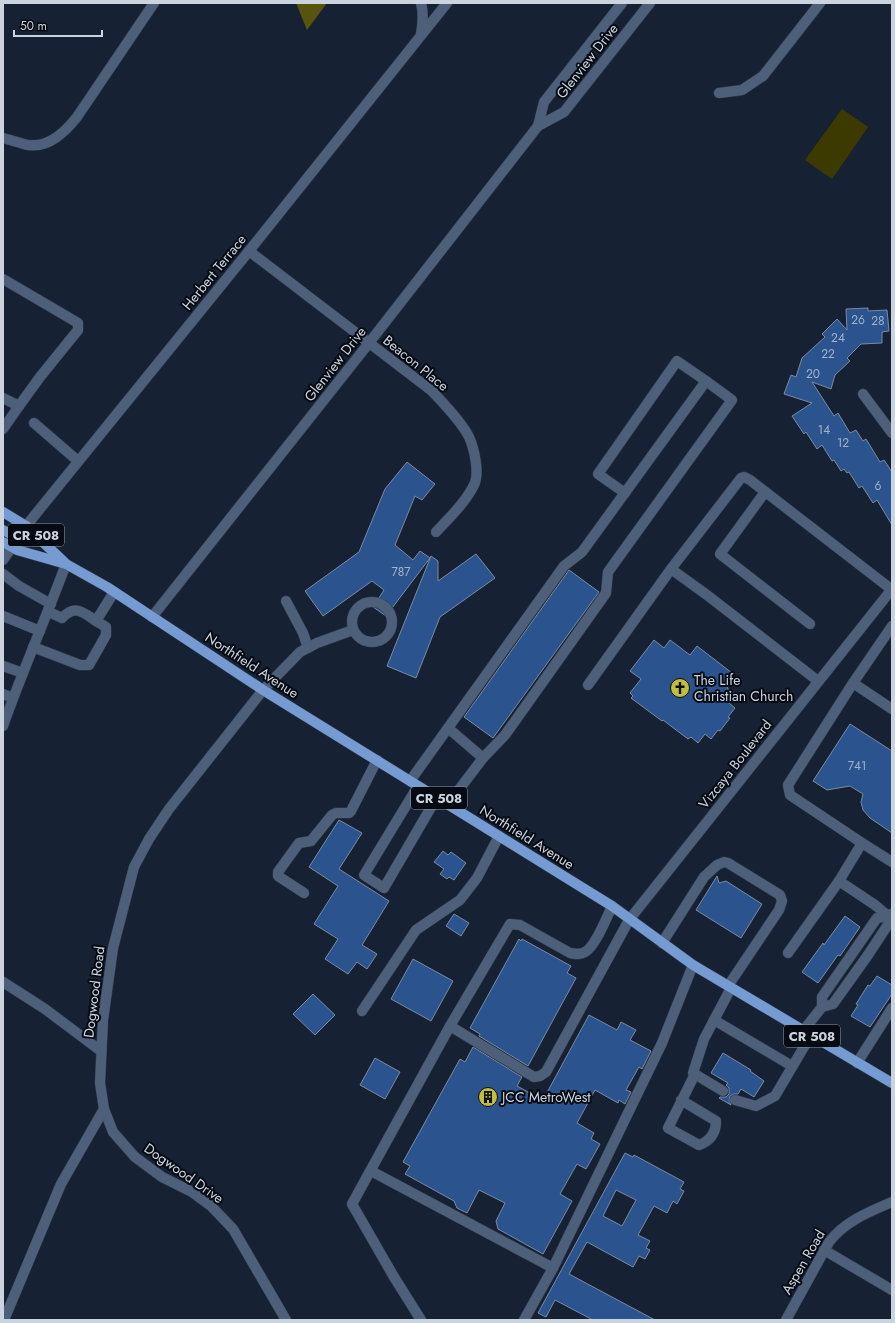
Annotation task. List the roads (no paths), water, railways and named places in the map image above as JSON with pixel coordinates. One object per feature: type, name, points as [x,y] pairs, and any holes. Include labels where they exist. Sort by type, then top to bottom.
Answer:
[{"type":"main road","name":"CR 508","points":[[3,512],[26,526],[66,564]]},
{"type":"main road","points":[[3,530],[12,535],[26,526]]},
{"type":"main road","name":"CR 508","points":[[8,544],[17,550],[66,564],[111,589]]},
{"type":"main road","name":"Northfield Avenue","points":[[111,589],[263,690],[612,906],[629,920],[693,965],[892,1083]]},
{"type":"street","points":[[3,138],[29,145],[47,144],[66,130],[154,3]]},
{"type":"street","points":[[421,3],[423,20],[421,34]]},
{"type":"street","name":"Herbert Terrace","points":[[26,526],[249,251],[447,3]]},
{"type":"street","name":"Glenview Drive","points":[[538,126],[544,102],[622,3]]},
{"type":"street","points":[[719,93],[742,90],[763,76],[820,3]]},
{"type":"street","name":"Glenview Drive","points":[[152,617],[369,343],[538,126],[564,112],[645,5]]},
{"type":"street","name":"Beacon Place","points":[[249,251],[432,391],[452,413],[469,437],[477,467],[475,483],[464,501],[436,532]]},
{"type":"street","points":[[3,279],[78,323],[78,330],[40,377],[3,430]]},
{"type":"street","points":[[448,804],[483,758],[505,735],[606,593],[608,572],[732,400],[676,361],[598,474],[625,493]]},
{"type":"street","points":[[437,797],[384,888],[364,876],[414,783],[448,728],[564,566],[582,552],[706,381]]},
{"type":"street","points":[[863,394],[892,433]]},
{"type":"street","points":[[3,398],[19,406]]},
{"type":"street","points":[[34,424],[78,461]]},
{"type":"street","points":[[588,685],[672,570],[741,478],[744,477],[750,480],[892,589]]},
{"type":"street","points":[[765,492],[720,554],[810,624]]},
{"type":"street","points":[[3,560],[8,544]]},
{"type":"street","points":[[3,726],[66,564]]},
{"type":"street","points":[[672,570],[707,595],[818,681]]},
{"type":"street","points":[[3,574],[62,618],[66,614],[80,610],[106,627],[106,635],[89,665],[80,665],[33,647]]},
{"type":"street","points":[[96,620],[111,589]]},
{"type":"street","name":"Vizcaya Boulevard","points":[[450,1026],[534,1077],[540,1076],[546,1072],[629,920],[892,589]]},
{"type":"street","points":[[286,601],[303,633],[308,648]]},
{"type":"street","points":[[365,602],[379,602],[385,606],[392,617],[390,630],[382,640],[369,642],[362,640],[353,630],[352,617],[355,610],[365,602]]},
{"type":"street","points":[[3,616],[40,631]]},
{"type":"street","points":[[892,626],[853,683],[788,785],[790,795],[892,862]]},
{"type":"street","name":"Dogwood Road","points":[[104,1110],[100,1082],[103,1020],[113,948],[134,867],[149,839],[169,809],[263,690],[300,652],[317,643],[353,630]]},
{"type":"street","points":[[3,666],[23,673]]},
{"type":"street","points":[[853,683],[892,709]]},
{"type":"street","points":[[3,694],[14,698]]},
{"type":"street","points":[[448,728],[483,758]]},
{"type":"street","points":[[304,893],[278,876],[278,872],[299,843],[312,841],[334,814],[351,811],[377,760]]},
{"type":"street","points":[[362,1011],[416,930],[460,900],[477,878],[499,836]]},
{"type":"street","points":[[788,953],[839,881],[862,843]]},
{"type":"street","points":[[662,943],[704,877],[717,864],[724,862],[728,863],[780,895],[782,901],[779,910],[730,987],[704,1039],[694,1073],[695,1074],[681,1100],[668,1128],[699,1145],[706,1142],[713,1135],[716,1128],[716,1121],[681,1100]]},
{"type":"street","points":[[839,881],[890,915]]},
{"type":"street","points":[[421,1320],[394,1277],[352,1204],[450,1026],[510,924],[520,925],[570,953],[578,955],[587,952],[601,931],[612,906]]},
{"type":"street","points":[[735,1100],[756,1106],[775,1096],[822,1007],[822,998],[877,918],[890,915]]},
{"type":"street","points":[[822,1007],[833,1004],[889,923],[890,915]]},
{"type":"street","points":[[524,1320],[553,1268],[662,1043],[693,965]]},
{"type":"street","points":[[3,982],[45,1009],[101,1051]]},
{"type":"street","points":[[857,1063],[892,1008]]},
{"type":"street","points":[[714,1020],[792,1066]]},
{"type":"street","points":[[695,1074],[723,1091]]},
{"type":"street","points":[[4,1320],[62,1184],[104,1110]]},
{"type":"street","name":"Dogwood Drive","points":[[104,1110],[114,1132],[135,1157],[162,1177],[192,1192],[211,1206],[233,1229],[286,1320]]},
{"type":"street","points":[[371,1171],[553,1268]]},
{"type":"street","name":"Aspen Road","points":[[786,1320],[824,1250],[836,1232],[856,1219],[892,1202]]},
{"type":"street","points":[[824,1250],[892,1290]]},
{"type":"place","name":"The Life Christian Church","points":[[680,688]]},
{"type":"place","name":"JCC MetroWest","points":[[488,1097]]}]
